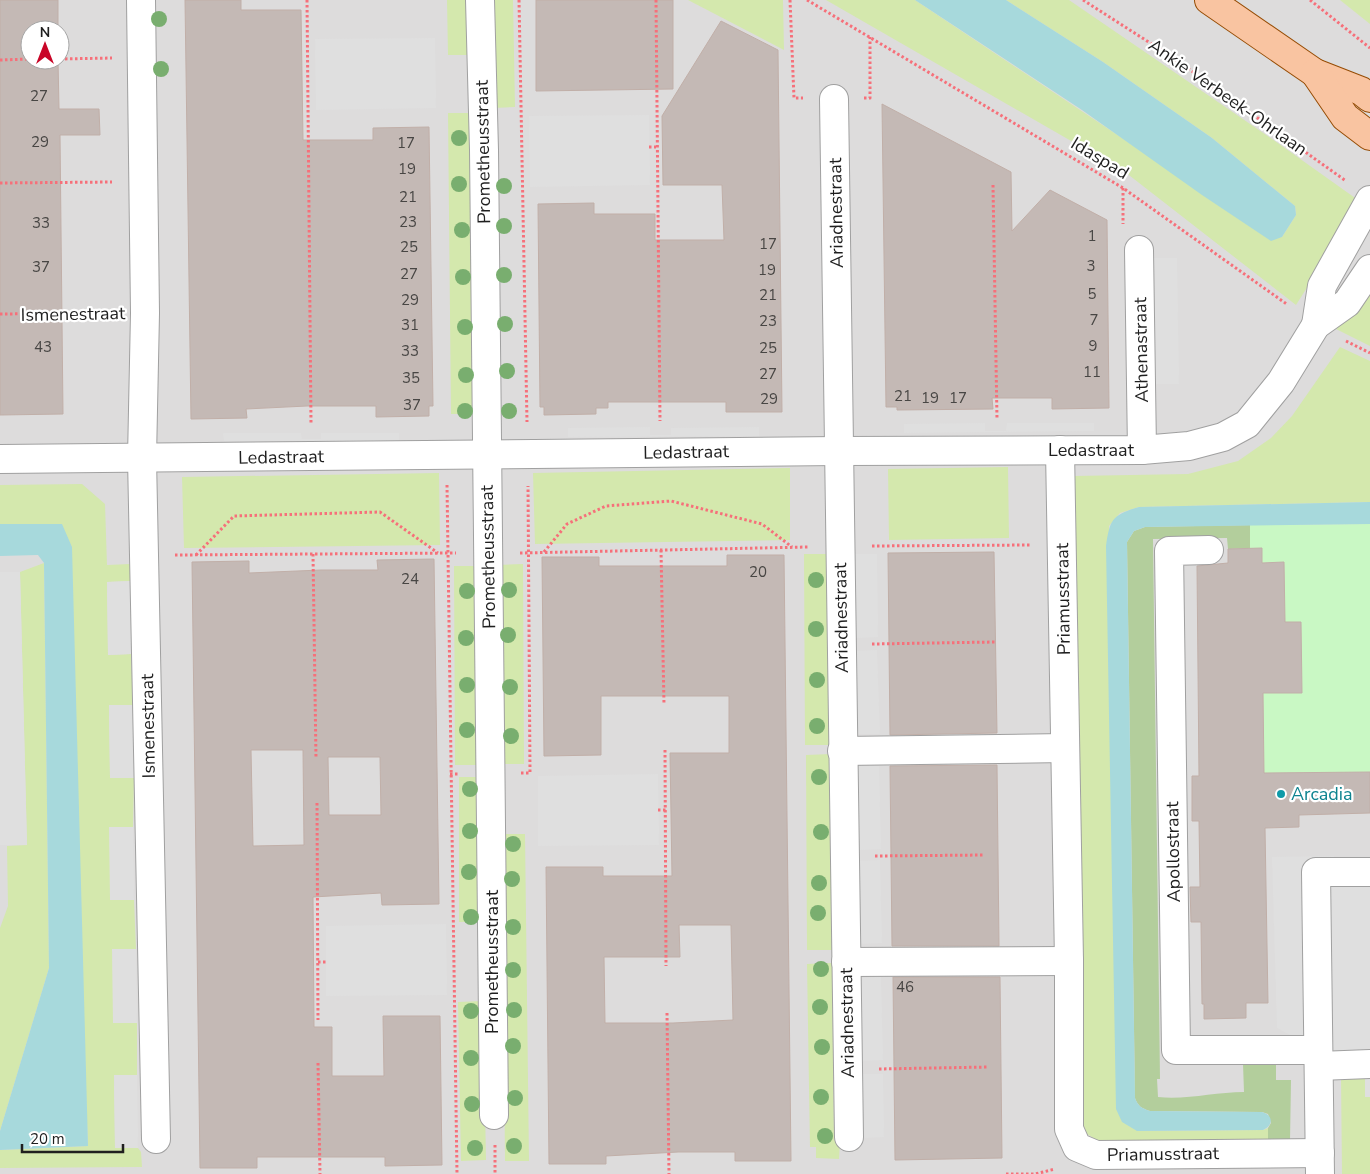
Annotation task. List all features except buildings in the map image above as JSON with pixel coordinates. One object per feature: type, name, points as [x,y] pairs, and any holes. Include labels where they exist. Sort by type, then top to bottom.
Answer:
[{"type":"main road","points":[[1209,0],[1315,73],[1361,91],[1370,98]]},
{"type":"main road","points":[[1315,73],[1344,117],[1370,136]]},
{"type":"street","name":"Ismenestraat","points":[[141,0],[146,313],[142,458],[156,1139]]},
{"type":"street","name":"Prometheusstraat","points":[[480,0],[484,150],[494,1115]]},
{"type":"street","name":"Ariadnestraat","points":[[834,99],[849,1138]]},
{"type":"street","name":"Ledastraat","points":[[0,459],[1142,450],[1189,446],[1224,437],[1246,424],[1281,382],[1316,325],[1322,286],[1362,193]]},
{"type":"street","name":"Athenastraat","points":[[1140,250],[1142,450]]},
{"type":"street","name":"Ledastraat","points":[[1316,325],[1347,303],[1370,268]]},
{"type":"street","name":"Priamusstraat","points":[[1060,450],[1069,961],[1069,1129],[1077,1147],[1096,1155],[1320,1163]]},
{"type":"street","name":"Apollostraat","points":[[1209,550],[1169,551],[1176,1050],[1318,1058],[1370,1064]]},
{"type":"street","points":[[842,751],[1065,748]]},
{"type":"street","points":[[1320,1163],[1316,872],[1370,872]]},
{"type":"street","points":[[846,962],[1069,961]]},
{"type":"path","points":[[307,0],[311,430]]},
{"type":"path","points":[[450,774],[530,773],[528,454],[519,0]]},
{"type":"path","points":[[656,0],[660,422]]},
{"type":"path","name":"Idaspad","points":[[808,0],[1123,188],[1316,325],[1370,353]]},
{"type":"path","name":"Ankie Verbeek-Ohrlaan","points":[[1083,0],[1172,57],[1362,193]]},
{"type":"path","points":[[1310,0],[1370,48]]},
{"type":"path","points":[[70,59],[142,58]]},
{"type":"path","points":[[0,60],[20,59]]},
{"type":"path","points":[[649,147],[656,147]]},
{"type":"path","points":[[0,183],[144,181]]},
{"type":"path","points":[[993,185],[997,420]]},
{"type":"path","name":"Ismenestraat","points":[[0,314],[146,313]]},
{"type":"path","points":[[447,454],[457,1174]]},
{"type":"path","points":[[543,552],[567,524],[606,506],[671,501],[762,524],[793,547]]},
{"type":"path","points":[[196,555],[234,516],[380,512],[439,554]]},
{"type":"path","points":[[144,555],[447,554],[840,546],[1062,544]]},
{"type":"path","points":[[661,550],[664,705]]},
{"type":"path","points":[[313,554],[316,759]]},
{"type":"path","points":[[841,645],[995,642]]},
{"type":"path","points":[[665,750],[666,966]]},
{"type":"path","points":[[317,803],[318,1020]]},
{"type":"path","points":[[658,810],[666,810]]},
{"type":"path","points":[[844,856],[984,855]]},
{"type":"path","points":[[318,962],[326,962]]},
{"type":"path","points":[[668,1014],[669,1174]]},
{"type":"path","points":[[318,1063],[320,1174]]},
{"type":"path","points":[[848,1070],[989,1067]]},
{"type":"path","points":[[1006,1174],[1035,1174],[1054,1169],[1077,1147]]},
{"type":"shaded area","points":[[0,0],[1370,0],[1370,1174],[0,1174]]},
{"type":"shaded area","points":[[435,38],[436,108],[316,110],[315,39]]},
{"type":"shaded area","points":[[649,115],[650,185],[530,187],[529,116]]},
{"type":"shaded area","points":[[1152,258],[1177,258],[1179,384],[1153,384]]},
{"type":"shaded area","points":[[985,423],[985,431],[1006,431],[1007,423],[1094,423],[1094,431],[904,433],[904,424]]},
{"type":"shaded area","points":[[650,427],[650,435],[671,435],[671,428],[759,427],[759,436],[568,437],[568,428]]},
{"type":"shaded area","points":[[223,433],[301,433],[302,439],[321,439],[321,433],[399,433],[399,441],[224,441]]},
{"type":"shaded area","points":[[854,554],[877,554],[878,637],[856,638]]},
{"type":"shaded area","points":[[0,572],[20,572],[27,845],[0,845]]},
{"type":"shaded area","points":[[130,581],[131,654],[108,655],[107,582]]},
{"type":"shaded area","points":[[877,650],[880,734],[857,734],[855,651]]},
{"type":"shaded area","points":[[109,705],[133,705],[134,778],[110,778]]},
{"type":"shaded area","points":[[856,766],[879,766],[881,849],[859,850]]},
{"type":"shaded area","points":[[658,774],[659,845],[538,846],[538,776]]},
{"type":"shaded area","points":[[109,827],[133,827],[134,900],[110,900]]},
{"type":"shaded area","points":[[1334,856],[1335,864],[1370,864],[1370,1097],[1365,1097],[1365,1075],[1277,1028],[1272,857]]},
{"type":"shaded area","points":[[880,860],[882,943],[859,944],[857,861]]},
{"type":"shaded area","points":[[446,924],[447,995],[326,996],[326,926]]},
{"type":"shaded area","points":[[112,949],[136,949],[137,1023],[113,1023]]},
{"type":"shaded area","points":[[881,977],[883,1060],[860,1061],[859,978]]},
{"type":"shaded area","points":[[861,1074],[883,1074],[884,1137],[862,1138]]},
{"type":"shaded area","points":[[114,1075],[137,1075],[138,1148],[115,1148]]},
{"type":"green space","points":[[447,0],[469,0],[471,55],[448,55]]},
{"type":"green space","points":[[492,0],[513,0],[515,107],[494,108]]},
{"type":"green space","points":[[688,0],[783,0],[784,50]]},
{"type":"green space","points":[[826,0],[915,0],[1137,148],[1282,237],[1296,215],[1295,206],[1212,138],[1103,62],[1006,0],[1069,0],[1358,200],[1329,253],[1296,305],[1125,172]]},
{"type":"green space","points":[[1340,0],[1370,0],[1370,24]]},
{"type":"green space","points":[[448,113],[471,113],[476,414],[451,414]]},
{"type":"green space","points":[[1370,282],[1370,346],[1336,329]]},
{"type":"green space","points":[[1340,347],[1370,361],[1370,502],[1139,507],[1120,513],[1109,526],[1137,1131],[1263,1130],[1268,1128],[1268,1141],[1103,1144],[1087,1134],[1081,1120],[1073,476],[1188,474],[1238,461],[1271,438],[1292,416]]},
{"type":"green space","points":[[1008,467],[1009,538],[889,540],[888,469]]},
{"type":"green space","points":[[790,468],[790,540],[535,544],[533,473]]},
{"type":"green space","points":[[439,473],[440,545],[184,548],[182,477]]},
{"type":"green space","points":[[82,484],[105,504],[107,565],[130,564],[130,581],[107,582],[108,655],[131,654],[133,705],[109,705],[110,778],[134,778],[133,827],[110,827],[111,900],[134,900],[136,949],[113,949],[113,1023],[137,1023],[137,1075],[114,1075],[115,1148],[138,1148],[141,1152],[142,1167],[0,1168],[0,1150],[88,1146],[62,524],[0,524],[0,485]]},
{"type":"green space","points":[[1370,524],[1370,772],[1348,772],[1348,778],[1264,773],[1263,693],[1302,693],[1301,622],[1285,622],[1284,562],[1262,563],[1250,548],[1250,525]]},
{"type":"green space","points":[[1250,525],[1250,548],[1228,549],[1227,538],[1153,539],[1160,1079],[1157,1079],[1158,1097],[1169,1098],[1244,1092],[1243,1064],[1276,1064],[1276,1080],[1291,1080],[1290,1141],[1268,1141],[1268,1128],[1271,1123],[1268,1114],[1262,1112],[1150,1111],[1140,1106],[1135,1098],[1127,542],[1134,531],[1145,527]]},
{"type":"green space","points":[[804,554],[829,554],[830,745],[805,745]]},
{"type":"green space","points":[[44,563],[49,968],[0,1131],[0,928],[8,906],[7,846],[27,845],[20,572]]},
{"type":"green space","points":[[523,564],[524,764],[499,764],[498,565]]},
{"type":"green space","points":[[454,566],[479,566],[480,765],[455,765]]},
{"type":"green space","points":[[831,754],[832,950],[807,950],[806,755]]},
{"type":"green space","points":[[459,777],[481,777],[481,922],[459,922]]},
{"type":"green space","points":[[502,834],[525,834],[529,1161],[505,1161]]},
{"type":"green space","points":[[832,963],[834,1140],[840,1142],[839,1159],[816,1158],[816,1147],[810,1147],[807,964]]},
{"type":"green space","points":[[483,1001],[486,1160],[461,1161],[458,1002]]},
{"type":"green space","points":[[1365,1075],[1365,1097],[1370,1097],[1370,1174],[1342,1174],[1341,1076]]},
{"type":"water","points":[[915,0],[1006,0],[1103,62],[1212,138],[1295,206],[1296,215],[1282,237],[1271,241],[1202,195],[1082,110]]},
{"type":"water","points":[[1370,502],[1370,524],[1145,527],[1134,531],[1127,542],[1135,1098],[1140,1106],[1150,1111],[1262,1112],[1266,1113],[1271,1120],[1269,1126],[1263,1130],[1137,1131],[1122,1122],[1116,1109],[1106,546],[1111,524],[1118,516],[1139,507]]},
{"type":"water","points":[[0,524],[62,524],[72,547],[88,1146],[0,1150],[0,1131],[49,968],[44,563],[38,555],[0,556]]},
{"type":"place","name":"Arcadia","points":[[1281,794]]}]
